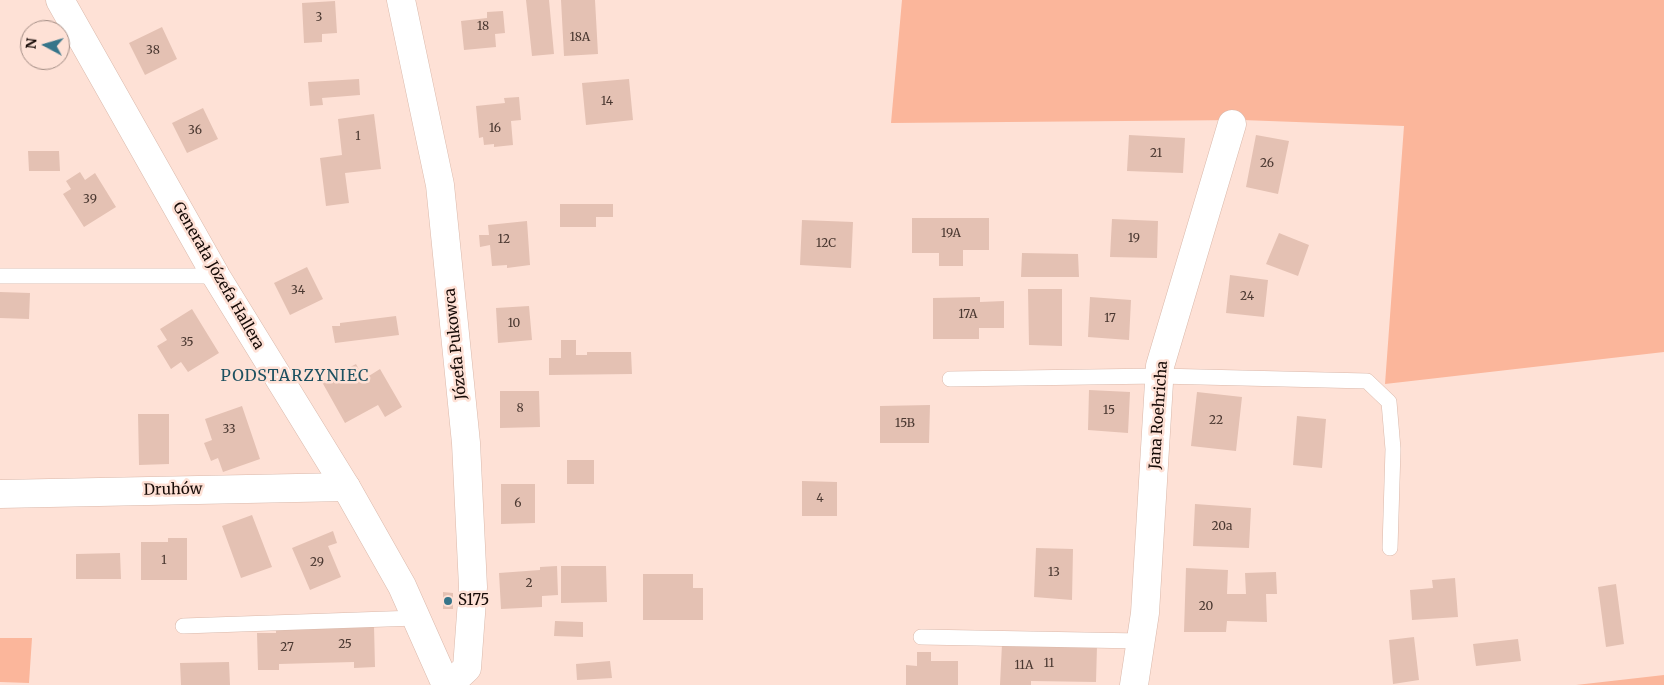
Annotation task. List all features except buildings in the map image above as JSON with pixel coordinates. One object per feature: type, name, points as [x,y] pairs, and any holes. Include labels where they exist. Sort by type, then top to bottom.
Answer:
[{"type":"street","name":"Generała Józefa Hallera","points":[[60,0],[216,276],[346,487],[402,586],[446,685]]},
{"type":"street","name":"Józefa Pukowca","points":[[401,0],[440,185],[466,443],[473,587],[467,668],[450,685]]},
{"type":"street","name":"Jana Roehricha","points":[[1134,685],[1145,603],[1160,366],[1232,124]]},
{"type":"street","name":"Druhów","points":[[0,494],[346,487]]},
{"type":"lane","points":[[0,276],[216,276]]},
{"type":"lane","points":[[950,379],[1159,376],[1367,381],[1389,402],[1393,449],[1390,548]]},
{"type":"lane","points":[[183,626],[416,618]]},
{"type":"lane","points":[[921,637],[1140,640]]},
{"type":"shaded area","points":[[902,0],[1664,0],[1664,352],[1385,384],[1404,126],[1242,120],[891,123]]},
{"type":"shaded area","points":[[0,638],[32,638],[29,683],[0,682]]},
{"type":"shaded area","points":[[1664,675],[1664,685],[1576,685]]},
{"type":"place","name":"S175","points":[[448,601]]},
{"type":"district","name":"PODSTARZYNIEC","points":[[295,376]]}]
